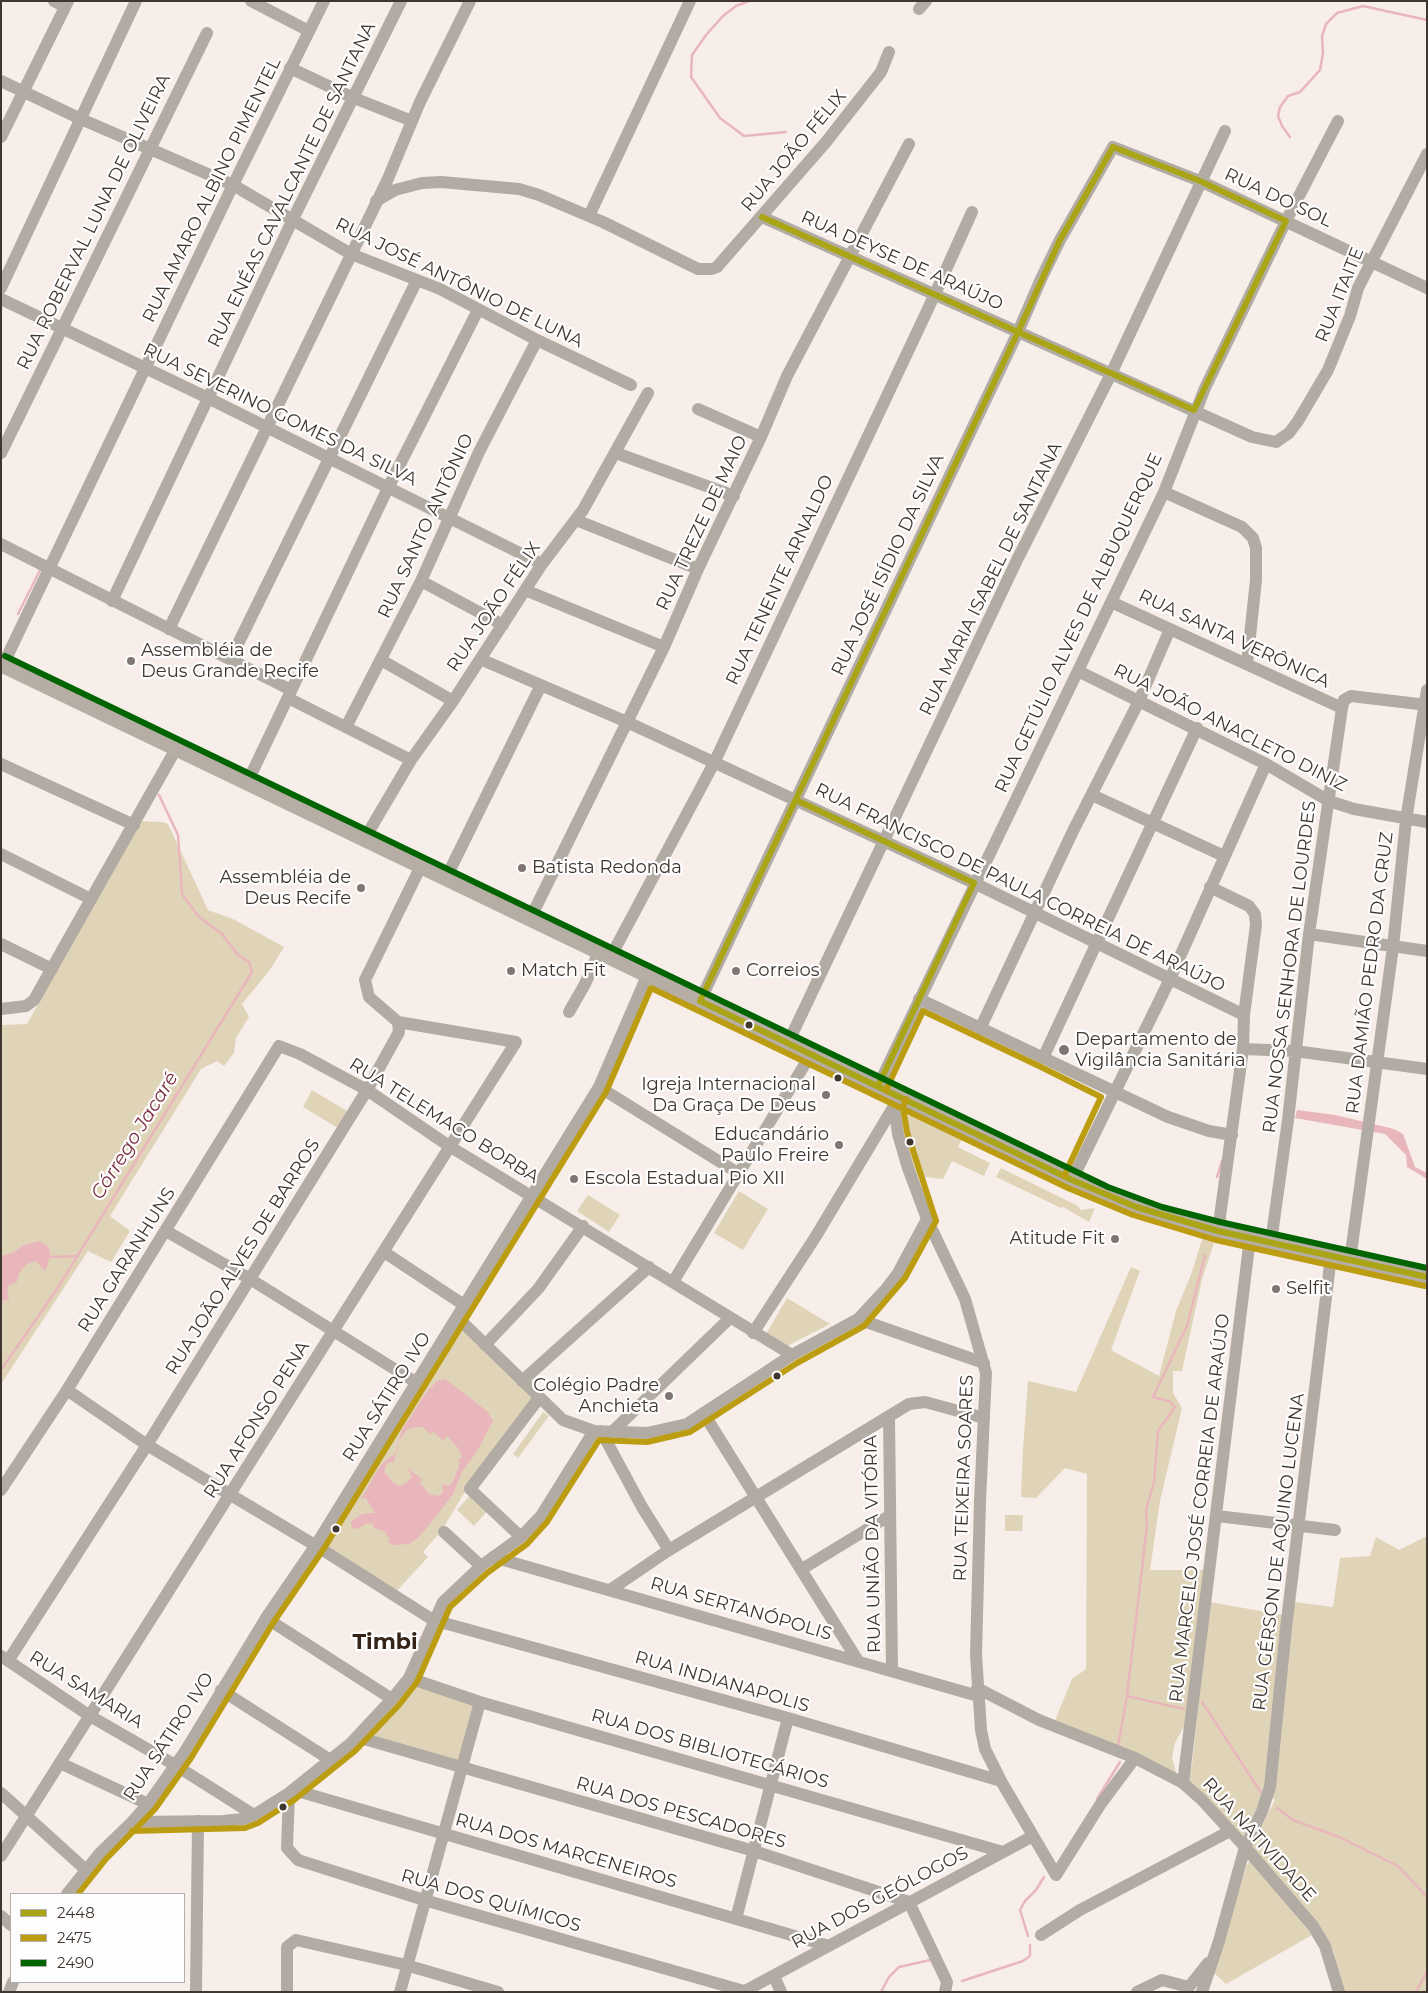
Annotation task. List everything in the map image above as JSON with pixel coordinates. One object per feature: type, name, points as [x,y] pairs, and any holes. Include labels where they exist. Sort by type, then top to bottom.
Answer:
[{"type":"main road","points":[[2,664],[878,1086],[896,1101],[1072,1180],[1136,1207],[1218,1231],[1427,1277]]},
{"type":"street","points":[[1,288],[136,1]]},
{"type":"street","points":[[251,1],[309,31]]},
{"type":"street","name":"RUA AMARO ALBINO PIMENTEL","points":[[2,664],[324,1]]},
{"type":"street","name":"RUA ENÉAS CAVALCANTE DE SANTANA","points":[[112,601],[293,219],[401,1]]},
{"type":"street","points":[[169,629],[268,428],[470,1]]},
{"type":"street","points":[[376,202],[406,186],[441,182],[519,190],[539,194],[589,216],[690,1]]},
{"type":"street","points":[[1,137],[62,3]]},
{"type":"street","name":"RUA ROBERVAL LUNA DE OLIVEIRA","points":[[1,453],[207,34]]},
{"type":"street","name":"RUA JOÃO FÉLIX","points":[[589,216],[698,269],[705,270],[717,267],[826,142],[881,72],[889,52]]},
{"type":"street","points":[[290,68],[354,98],[412,121]]},
{"type":"street","name":"RUA JOSÉ ANTÔNIO DE LUNA","points":[[1,82],[233,185],[351,254],[440,289],[537,340],[631,385]]},
{"type":"street","name":"RUA GETÚLIO ALVES DE ALBUQUERQUE","points":[[878,1086],[974,883],[1164,492],[1194,410],[1286,221],[1338,121]]},
{"type":"street","name":"RUA MARIA ISABEL DE SANTANA","points":[[788,1043],[885,842],[1017,560],[1111,374],[1225,131]]},
{"type":"street","name":"RUA TREZE DE MAIO","points":[[530,919],[664,646],[698,569],[761,437],[787,376],[908,144]]},
{"type":"street","name":"RUA DO SOL","points":[[1113,147],[1200,181],[1427,288]]},
{"type":"street","name":"RUA JOSÉ ISÍDIO DA SILVA","points":[[700,1001],[1060,240],[1113,147]]},
{"type":"street","name":"RUA ITAITE","points":[[1276,442],[1289,433],[1298,421],[1328,370],[1350,316],[1358,288],[1427,154]]},
{"type":"street","name":"RUA TENENTE ARNALDO","points":[[569,1012],[605,955],[714,763],[936,294],[972,212]]},
{"type":"street","name":"RUA DEYSE DE ARAÚJO","points":[[762,217],[1194,410],[1252,438],[1276,442]]},
{"type":"street","points":[[231,658],[331,459],[417,280]]},
{"type":"street","name":"RUA SEVERINO GOMES DA SILVA","points":[[1,299],[449,516],[542,564]]},
{"type":"street","points":[[248,781],[388,488],[478,310]]},
{"type":"street","name":"RUA SANTO ANTÔNIO","points":[[346,727],[421,581],[479,452],[537,340]]},
{"type":"street","name":"RUA JOÃO FÉLIX","points":[[365,838],[411,760],[453,701],[542,564],[576,520],[616,453],[648,393]]},
{"type":"street","points":[[698,410],[761,437]]},
{"type":"street","points":[[616,453],[734,496]]},
{"type":"street","points":[[1164,492],[1242,527],[1253,538],[1256,548],[1256,580],[1248,664]]},
{"type":"street","points":[[576,520],[698,569]]},
{"type":"street","points":[[1,544],[112,601],[231,658],[346,727],[411,760]]},
{"type":"street","points":[[421,581],[503,625]]},
{"type":"street","points":[[525,590],[664,646]]},
{"type":"street","name":"RUA SANTA VERÔNICA","points":[[1111,602],[1248,664],[1344,702],[1426,705]]},
{"type":"street","points":[[980,1028],[1034,913],[1139,701],[1170,629]]},
{"type":"street","name":"RUA FRANCISCO DE PAULA CORREIA DE ARAÚJO","points":[[480,659],[627,722],[796,800],[974,883],[1244,1015]]},
{"type":"street","points":[[381,660],[453,701]]},
{"type":"street","name":"RUA JOÃO ANACLETO DINIZ","points":[[1078,671],[1197,728],[1266,764],[1329,801],[1406,820],[1427,822]]},
{"type":"street","points":[[446,878],[541,685]]},
{"type":"street","name":"RUA DAMIÃO PEDRO DA CRUZ","points":[[1350,1260],[1393,947],[1406,820],[1427,690]]},
{"type":"street","name":"RUA NOSSA SENHORA DE LOURDES","points":[[1271,1242],[1289,1114],[1308,934],[1344,702]]},
{"type":"street","points":[[1043,1058],[1098,944],[1197,728]]},
{"type":"street","points":[[1,1009],[20,1008],[31,1004],[177,747]]},
{"type":"street","points":[[1,764],[134,824]]},
{"type":"street","points":[[1072,1180],[1113,1092],[1170,979],[1266,764]]},
{"type":"street","points":[[1092,795],[1224,856]]},
{"type":"street","points":[[1,854],[91,898]]},
{"type":"street","points":[[398,1022],[370,997],[365,980],[421,866]]},
{"type":"street","points":[[1210,887],[1240,900],[1255,914],[1256,924],[1244,1015],[1243,1049],[1218,1231]]},
{"type":"street","points":[[1308,934],[1427,951]]},
{"type":"street","points":[[1,944],[52,970]]},
{"type":"street","name":"RUA SÁTIRO IVO","points":[[68,1893],[110,1840],[132,1822],[148,1804],[175,1765],[266,1618],[316,1545],[599,1087],[647,976]]},
{"type":"street","points":[[919,1000],[1113,1092],[1189,1125],[1232,1135]]},
{"type":"street","name":"RUA AFONSO PENA","points":[[1,1856],[232,1494],[516,1042],[398,1022]]},
{"type":"street","name":"RUA JOÃO ALVES DE BARROS","points":[[4,1658],[147,1445],[250,1279],[367,1090],[399,1032],[398,1022]]},
{"type":"street","name":"RUA TELEMACO BORBA","points":[[279,1046],[300,1054],[367,1090],[449,1146],[583,1226],[753,1333],[792,1355]]},
{"type":"street","name":"RUA GARANHUNS","points":[[1,1490],[67,1390],[279,1046]]},
{"type":"street","points":[[1243,1049],[1295,1051],[1427,1069]]},
{"type":"street","points":[[673,1282],[811,1054]]},
{"type":"street","points":[[599,1087],[738,1173]]},
{"type":"street","points":[[753,1333],[896,1101]]},
{"type":"street","name":"RUA TEIXEIRA SOARES","points":[[896,1101],[902,1145],[927,1219],[965,1299],[986,1373],[980,1501],[978,1692],[981,1730],[985,1749],[1001,1781],[1056,1875],[1100,1805],[1135,1758]]},
{"type":"street","points":[[457,1317],[563,1420],[603,1431],[647,1433],[666,1430],[687,1424],[792,1355],[858,1319],[886,1289],[898,1272],[927,1219]]},
{"type":"street","points":[[485,1345],[538,1289],[583,1226]]},
{"type":"street","points":[[166,1231],[250,1279],[417,1383]]},
{"type":"street","name":"RUA MARCELO JOSÉ CORREIA DE ARAÚJO","points":[[1182,1783],[1217,1516],[1250,1238]]},
{"type":"street","points":[[384,1252],[464,1304]]},
{"type":"street","name":"RUA GÉRSON DE AQUINO LUCENA","points":[[1200,1987],[1216,1950],[1245,1847],[1262,1811],[1270,1787],[1331,1256]]},
{"type":"street","points":[[522,1381],[649,1267]]},
{"type":"street","points":[[132,1822],[232,1821],[254,1816],[332,1761],[357,1737],[409,1678],[433,1620],[452,1590],[521,1537],[541,1516],[603,1431],[730,1318]]},
{"type":"street","points":[[858,1319],[984,1363]]},
{"type":"street","name":"RUA INDIANAPOLIS","points":[[67,1390],[147,1445],[316,1545],[433,1620],[788,1718],[1001,1781]]},
{"type":"street","points":[[521,1537],[470,1489],[539,1398]]},
{"type":"street","points":[[610,1590],[669,1550],[909,1404],[925,1402],[984,1418]]},
{"type":"street","points":[[704,1414],[858,1661]]},
{"type":"street","name":"RUA UNIÃO DA VITÓRIA","points":[[889,1417],[892,1671]]},
{"type":"street","points":[[603,1431],[642,1507],[669,1550]]},
{"type":"street","points":[[802,1569],[889,1516]]},
{"type":"street","points":[[1217,1516],[1335,1530]]},
{"type":"street","points":[[444,1532],[481,1566]]},
{"type":"street","name":"RUA SERTANÓPOLIS","points":[[493,1557],[892,1671],[978,1692]]},
{"type":"street","points":[[266,1618],[392,1698]]},
{"type":"street","name":"RUA SAMARIA","points":[[4,1658],[90,1716],[175,1765],[254,1816]]},
{"type":"street","name":"RUA DOS BIBLIOTECÁRIOS","points":[[409,1678],[480,1702],[1002,1852]]},
{"type":"street","points":[[221,1690],[332,1761]]},
{"type":"street","name":"RUA NATIVIDADE","points":[[978,1692],[1039,1720],[1135,1758],[1182,1783],[1245,1847],[1313,1926],[1325,1946],[1339,1992]]},
{"type":"street","points":[[400,1992],[480,1702]]},
{"type":"street","points":[[736,1919],[788,1718]]},
{"type":"street","name":"RUA DOS PESCADORES","points":[[357,1737],[754,1851],[909,1902]]},
{"type":"street","points":[[60,1763],[148,1804]]},
{"type":"street","name":"RUA DOS MARCENEIROS","points":[[292,1791],[444,1833],[829,1946]]},
{"type":"street","name":"RUA DOS QUÍMICOS","points":[[292,1791],[287,1848],[293,1857],[424,1900],[744,1992]]},
{"type":"street","points":[[1,1793],[86,1870]]},
{"type":"street","points":[[196,1992],[198,1821]]},
{"type":"street","points":[[1041,1935],[1080,1910],[1230,1831]]},
{"type":"street","name":"RUA DOS GEÓLOGOS","points":[[744,1992],[1033,1836]]},
{"type":"street","points":[[909,1902],[946,1987]]},
{"type":"street","points":[[287,1992],[287,1948],[292,1941],[301,1940],[406,1965],[498,1992]]},
{"type":"street","points":[[774,1976],[781,1992]]},
{"type":"street","points":[[1137,1992],[1159,1981],[1186,1987],[1200,1987]]},
{"type":"shaded area","points":[[140,821],[168,824],[208,910],[235,920],[284,947],[270,970],[242,1004],[249,1017],[236,1038],[234,1053],[224,1066],[217,1061],[201,1069],[110,1216],[130,1231],[111,1262],[88,1251],[1,1384],[1,1025],[27,1024]]},
{"type":"shaded area","points":[[312,1090],[347,1111],[338,1128],[303,1107]]},
{"type":"shaded area","points":[[1297,1110],[1335,1115],[1394,1129],[1403,1134],[1415,1167],[1427,1173],[1427,1179],[1407,1167],[1406,1155],[1385,1134],[1295,1118]]},
{"type":"shaded area","points":[[911,1115],[962,1139],[958,1147],[990,1163],[984,1176],[952,1161],[943,1179],[915,1176],[909,1158],[905,1128],[907,1117]]},
{"type":"shaded area","points":[[1001,1168],[1078,1206],[1081,1210],[1095,1208],[1089,1222],[1063,1207],[1061,1208],[996,1177]]},
{"type":"shaded area","points":[[739,1191],[768,1209],[743,1250],[714,1233]]},
{"type":"shaded area","points":[[588,1195],[620,1215],[609,1232],[577,1211]]},
{"type":"shaded area","points":[[1203,1236],[1215,1240],[1202,1279],[1182,1371],[1173,1371],[1173,1393],[1182,1408],[1160,1501],[1150,1570],[1205,1570],[1187,1721],[1175,1743],[1172,1758],[1177,1776],[1054,1723],[1072,1679],[1086,1669],[1087,1474],[1065,1468],[1036,1498],[1021,1497],[1023,1448],[1028,1381],[1076,1392],[1131,1267],[1140,1271],[1111,1350],[1159,1376],[1176,1311],[1192,1272]]},
{"type":"shaded area","points":[[40,1241],[49,1247],[50,1257],[46,1270],[36,1261],[27,1264],[19,1273],[17,1282],[7,1287],[9,1300],[1,1301],[1,1256],[12,1253],[24,1245]]},
{"type":"shaded area","points":[[787,1298],[830,1324],[787,1346],[766,1334]]},
{"type":"shaded area","points":[[457,1323],[533,1397],[472,1480],[442,1530],[423,1552],[428,1557],[394,1594],[318,1547]]},
{"type":"shaded area","points":[[445,1379],[487,1411],[493,1421],[476,1453],[462,1472],[453,1494],[438,1514],[419,1537],[409,1544],[393,1545],[387,1541],[390,1540],[384,1531],[374,1528],[371,1520],[375,1513],[366,1498],[361,1499],[380,1466],[395,1454],[402,1430],[425,1394],[438,1380]],"holes":[[[423,1427],[430,1434],[433,1432],[444,1441],[446,1436],[448,1437],[458,1448],[462,1457],[457,1461],[460,1462],[454,1480],[449,1486],[442,1484],[443,1492],[439,1496],[429,1494],[419,1482],[423,1480],[408,1468],[412,1477],[405,1484],[399,1486],[384,1473],[387,1463],[394,1462],[399,1441],[404,1433],[410,1428]]]},
{"type":"shaded area","points":[[543,1412],[549,1416],[518,1458],[513,1454]]},
{"type":"shaded area","points":[[470,1495],[488,1510],[474,1526],[457,1510]]},
{"type":"shaded area","points":[[1005,1515],[1023,1515],[1022,1531],[1005,1531]]},
{"type":"shaded area","points":[[1427,1536],[1427,1992],[1342,1992],[1333,1950],[1251,1845],[1275,1800],[1271,1797],[1294,1602],[1333,1607],[1340,1558],[1370,1556],[1376,1537],[1399,1550]]},
{"type":"shaded area","points":[[1210,1602],[1283,1615],[1266,1789],[1242,1838],[1189,1783],[1187,1775],[1192,1765]]},
{"type":"shaded area","points":[[409,1678],[480,1702],[462,1768],[357,1737]]},
{"type":"shaded area","points":[[1250,1861],[1253,1861],[1312,1935],[1226,1984],[1213,1972],[1247,1865]]},
{"type":"waterway","points":[[749,1],[736,6],[724,15],[706,35],[692,55],[691,77],[720,118],[744,136],[786,132]]},
{"type":"waterway","points":[[1290,137],[1278,116],[1280,107],[1288,96],[1300,92],[1320,70],[1323,53],[1322,36],[1326,24],[1337,13],[1363,6],[1427,20]]},
{"type":"waterway","points":[[18,614],[40,570]]},
{"type":"waterway","name":"Córrego Jacaré","points":[[1,1370],[59,1286],[252,972],[249,962],[238,955],[222,934],[198,916],[182,894],[178,835],[159,795]]},
{"type":"waterway","points":[[1217,1177],[1222,1161]]},
{"type":"waterway","points":[[1118,1746],[1127,1696],[1147,1526],[1146,1510],[1154,1482],[1158,1431],[1175,1407],[1169,1401],[1153,1397],[1187,1326],[1205,1255]]},
{"type":"waterway","name":"Córrego Jacaré","points":[[50,1257],[78,1256]]},
{"type":"waterway","points":[[356,1524],[364,1519],[373,1518]]},
{"type":"waterway","points":[[1127,1696],[1184,1709]]},
{"type":"waterway","points":[[1202,1702],[1262,1794]]},
{"type":"waterway","points":[[1097,1799],[1120,1762]]},
{"type":"waterway","points":[[1277,1808],[1293,1820],[1339,1837],[1398,1866],[1427,1897]]},
{"type":"waterway","points":[[1028,1936],[1020,1910],[1044,1877]]},
{"type":"waterway","points":[[962,1981],[1023,1961],[1030,1956],[1030,1945]]},
{"type":"waterway","points":[[881,1992],[889,1977],[899,1967],[930,1960]]},
{"type":"waterway","points":[[1416,1992],[1427,1971]]},
{"type":"transit line","name":"2448","points":[[1113,147],[1200,181],[1286,221],[1194,410],[1018,332],[1060,240],[1113,147]]},
{"type":"transit line","name":"2448","points":[[762,217],[1018,332]]},
{"type":"transit line","name":"2448","points":[[1018,332],[700,1001],[1072,1180],[1136,1207],[1218,1231],[1427,1277]]},
{"type":"transit line","name":"2490","points":[[5,656],[1108,1187],[1162,1207],[1220,1222],[1427,1268]]},
{"type":"transit line","name":"2448","points":[[796,800],[974,883],[878,1086]]},
{"type":"transit line","name":"2475","points":[[79,1893],[106,1859],[155,1809],[191,1758],[273,1623],[323,1550],[606,1092],[651,988],[1068,1188],[1133,1215],[1216,1240],[1425,1286]]},
{"type":"transit line","name":"2475","points":[[886,1090],[923,1011],[1039,1066],[1101,1097],[1064,1176]]},
{"type":"transit line","name":"2475","points":[[132,1831],[245,1828],[258,1823],[294,1800],[355,1751],[399,1705],[417,1682],[450,1607],[487,1573],[527,1544],[547,1522],[599,1440],[647,1442],[690,1432],[797,1363],[864,1326],[905,1278],[936,1221],[907,1132],[903,1107],[906,1099]]},
{"type":"place","name":"Assembléia de Deus Grande Recife","points":[[131,661]]},
{"type":"place","name":"Batista Redonda","points":[[522,868]]},
{"type":"place","name":"Assembléia de Deus Recife","points":[[361,888]]},
{"type":"place","name":"Match Fit","points":[[511,971]]},
{"type":"place","name":"Correios","points":[[736,971]]},
{"type":"place","name":"Departamento de Vigilância Sanitária","points":[[1064,1050]]},
{"type":"place","name":"Igreja Internacional Da Graça De Deus","points":[[826,1095]]},
{"type":"place","name":"Educandário Paulo Freire","points":[[839,1145]]},
{"type":"place","name":"Escola Estadual Pio XII","points":[[574,1179]]},
{"type":"place","name":"Atitude Fit","points":[[1115,1239]]},
{"type":"place","name":"Selfit","points":[[1276,1289]]},
{"type":"place","name":"Colégio Padre Anchieta","points":[[669,1396]]},
{"type":"district","name":"Timbi","points":[[385,1643]]}]
